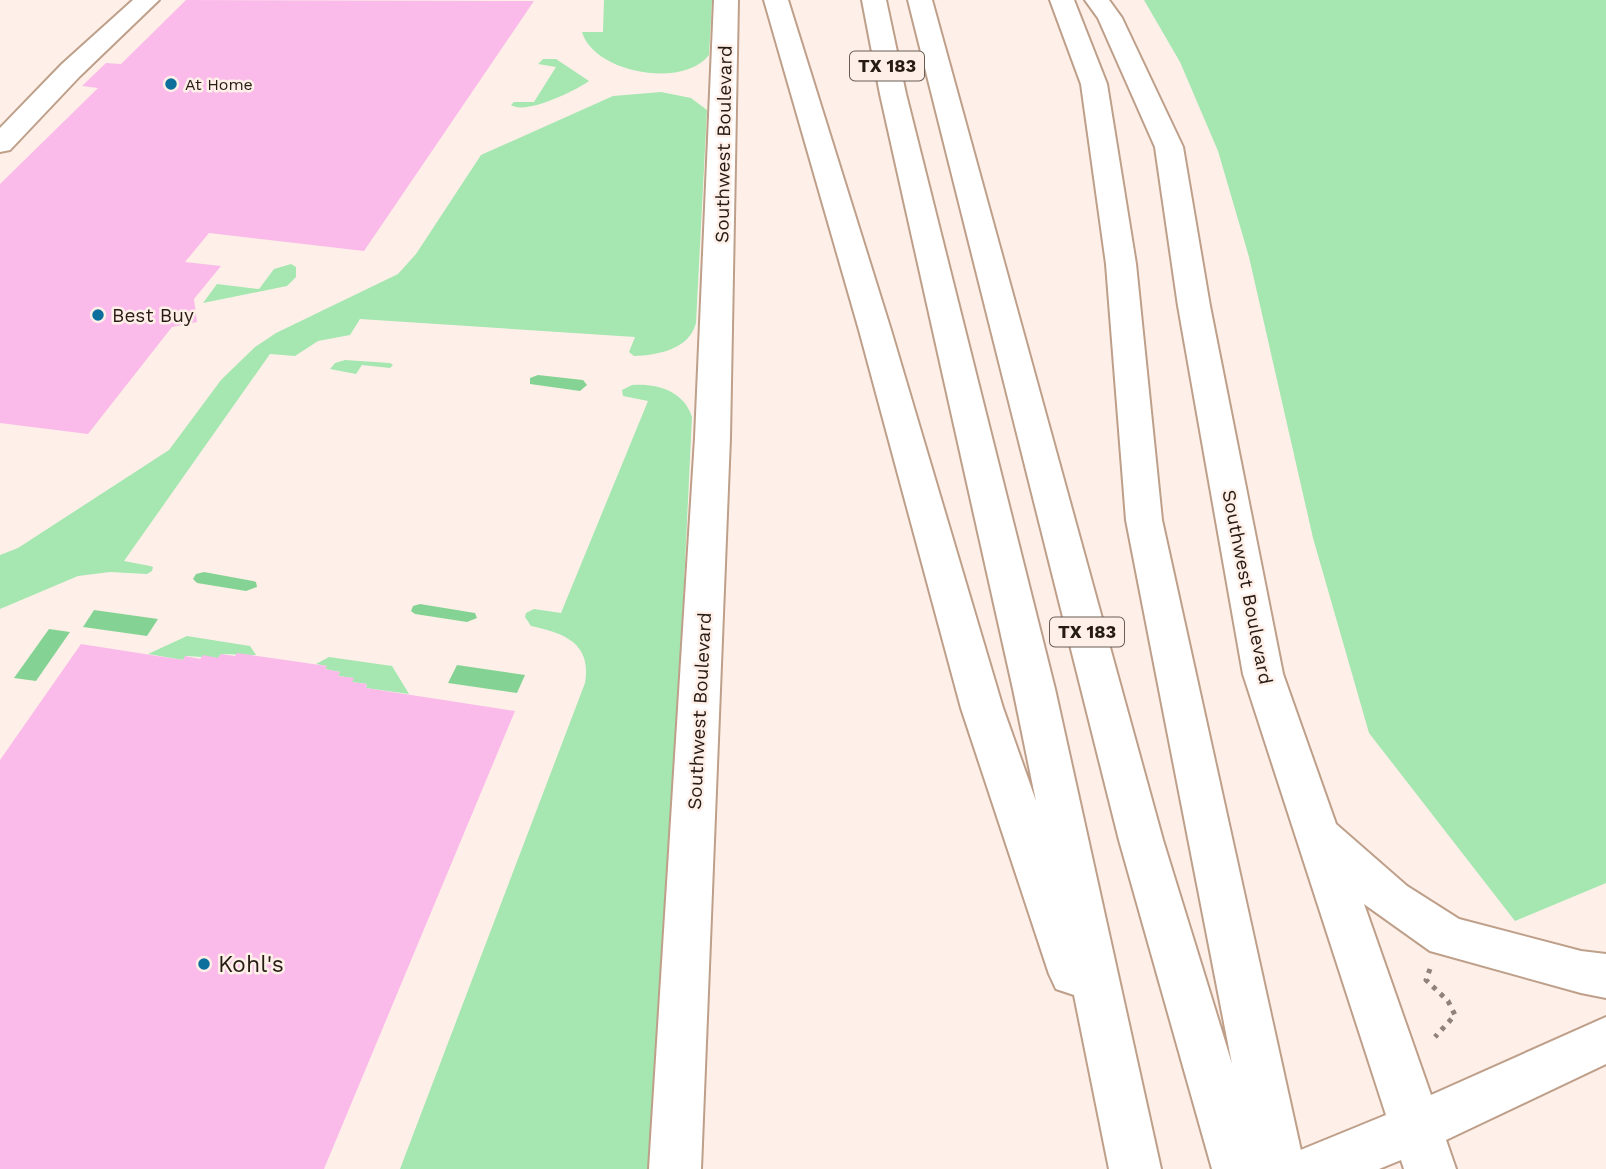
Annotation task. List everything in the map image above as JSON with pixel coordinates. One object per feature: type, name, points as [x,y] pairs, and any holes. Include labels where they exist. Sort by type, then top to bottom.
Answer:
[{"type":"main road","points":[[0,144],[71,70],[148,0]]},
{"type":"main road","name":"Southwest Boulevard","points":[[675,1169],[716,369],[726,0]]},
{"type":"main road","points":[[775,0],[875,330],[982,708],[1131,1150]]},
{"type":"main road","name":"TX 183","points":[[874,0],[893,94],[1034,689],[1131,1150]]},
{"type":"main road","name":"TX 183","points":[[920,0],[1142,840],[1238,1169]]},
{"type":"main road","points":[[1062,0],[1094,83],[1121,264],[1144,520],[1308,1168],[1423,1148],[1606,1040]]},
{"type":"main road","name":"Southwest Boulevard","points":[[1097,0],[1110,19],[1169,147],[1194,306],[1263,674],[1423,1148]]},
{"type":"main road","points":[[1317,835],[1391,900],[1447,936],[1581,972],[1606,976]]},
{"type":"path","points":[[1434,961],[1426,980],[1448,1001],[1455,1016],[1435,1037]]},
{"type":"green space","points":[[604,0],[712,0],[709,55],[697,65],[680,72],[661,73],[640,72],[603,58],[590,46],[582,32],[603,32]]},
{"type":"green space","points":[[1144,0],[1606,0],[1606,883],[1515,921],[1369,733],[1313,538],[1249,257],[1218,151],[1180,62]]},
{"type":"green space","points":[[543,59],[556,59],[589,81],[562,96],[539,104],[528,107],[511,105],[514,102],[534,102],[556,67],[538,64]]},
{"type":"green space","points":[[661,92],[691,98],[707,110],[696,323],[687,339],[662,352],[634,356],[629,352],[635,337],[360,319],[350,335],[318,341],[295,356],[270,354],[124,561],[153,567],[152,571],[147,574],[110,572],[78,576],[0,609],[0,555],[18,548],[169,450],[221,380],[255,347],[276,333],[398,274],[416,254],[481,155],[613,96]]},
{"type":"green space","points":[[291,264],[296,267],[296,277],[287,286],[203,303],[217,284],[259,289],[274,269]]},
{"type":"green space","points":[[345,360],[393,365],[390,368],[362,365],[356,374],[330,369],[335,363]]},
{"type":"green space","points":[[538,375],[583,380],[587,385],[580,391],[530,384],[530,378]]},
{"type":"green space","points":[[632,385],[668,390],[683,401],[692,417],[656,1169],[400,1169],[585,683],[586,669],[580,649],[554,632],[531,626],[525,617],[526,613],[534,609],[561,613],[648,401],[623,396],[622,390]]},
{"type":"green space","points":[[204,572],[253,581],[257,587],[246,591],[197,583],[193,579],[196,574]]},
{"type":"green space","points":[[420,604],[475,613],[477,618],[467,622],[415,614],[411,611],[413,606]]},
{"type":"green space","points":[[94,610],[158,619],[147,636],[83,627]]},
{"type":"green space","points":[[49,629],[70,632],[36,681],[14,678]]},
{"type":"green space","points":[[187,636],[250,646],[256,655],[221,654],[218,658],[186,656],[183,660],[148,654]]},
{"type":"green space","points":[[329,657],[392,666],[409,694],[366,688],[367,684],[352,682],[353,678],[338,676],[340,672],[316,664]]},
{"type":"green space","points":[[457,665],[525,675],[517,693],[448,683]]},
{"type":"building","points":[[186,0],[534,1],[364,251],[209,233],[185,262],[221,266],[194,299],[197,322],[172,327],[88,434],[0,423],[0,184],[98,88],[82,86],[106,63],[121,64]]},
{"type":"building","name":"Kohl's","points":[[81,644],[183,660],[185,656],[218,658],[221,654],[235,656],[237,653],[327,666],[325,669],[340,672],[338,676],[354,678],[352,682],[367,684],[366,688],[515,711],[324,1169],[0,1169],[0,760]]},
{"type":"place","name":"At Home","points":[[171,84]]},
{"type":"place","name":"Best Buy","points":[[98,315]]},
{"type":"place","name":"Kohl's","points":[[204,964]]}]
